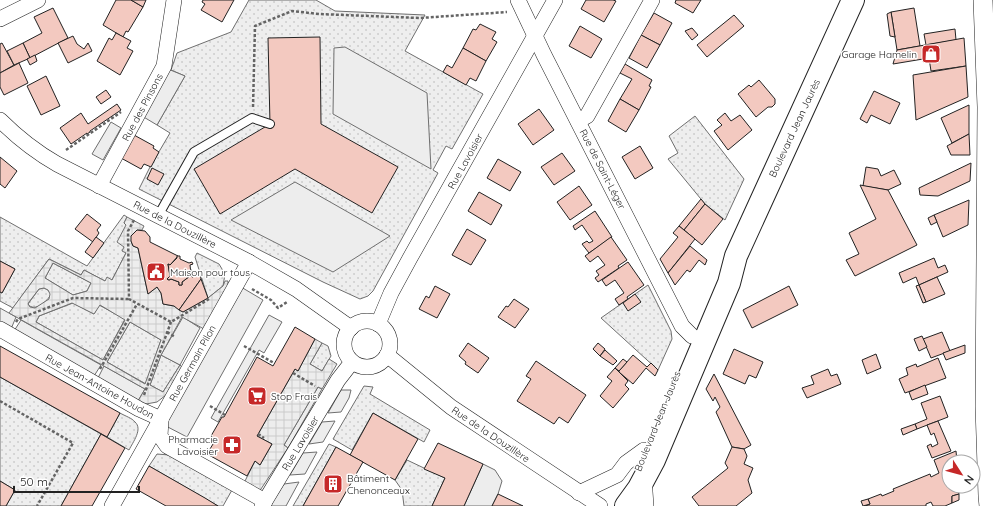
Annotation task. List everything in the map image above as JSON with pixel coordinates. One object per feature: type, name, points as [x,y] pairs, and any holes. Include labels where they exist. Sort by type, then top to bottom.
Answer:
[{"type":"main road","name":"Boulevard Jean Jaurès","points":[[633,505],[639,488],[657,453],[729,283],[736,256],[853,0]]},
{"type":"main road","name":"Boulevard Jean Jaurès","points":[[633,505],[631,485],[644,450],[718,276],[736,256]]},
{"type":"street","points":[[0,19],[38,0]]},
{"type":"street","name":"Rue des Pinsons","points":[[99,186],[164,66],[174,0]]},
{"type":"street","name":"Rue Lavoisier","points":[[378,324],[410,258],[555,0]]},
{"type":"street","points":[[578,121],[587,116],[652,0]]},
{"type":"street","points":[[983,0],[989,40],[987,107],[990,266],[985,407],[989,506]]},
{"type":"street","name":"Rue de Saint-Léger","points":[[514,6],[535,36],[682,326],[692,336]]},
{"type":"street","name":"Rue de la Douzillère","points":[[0,120],[11,131],[43,156],[249,262],[296,289],[351,328]]},
{"type":"street","name":"Rue Germain Pilon","points":[[112,506],[249,262]]},
{"type":"street","points":[[365,321],[378,324],[384,328],[390,341],[387,355],[383,361],[369,367],[352,362],[345,347],[346,337],[351,328],[360,322],[365,321]]},
{"type":"street","name":"Rue Jean-Antoine Houdon","points":[[5,332],[139,409],[161,419],[160,436],[167,446],[264,503]]},
{"type":"street","name":"Rue de la Douzillère","points":[[387,355],[451,407],[580,500],[600,506]]},
{"type":"street","name":"Rue Lavoisier","points":[[264,503],[338,380],[352,362]]},
{"type":"street","points":[[580,500],[617,475],[626,463],[644,450]]},
{"type":"lane","points":[[158,216],[194,152],[252,118],[270,124]]},
{"type":"path","points":[[252,118],[255,26],[292,11],[318,14],[420,18],[514,6]]},
{"type":"path","points":[[63,152],[127,107]]},
{"type":"path","points":[[129,299],[128,231],[140,207]]},
{"type":"path","points":[[239,280],[271,300],[278,308],[287,302]]},
{"type":"path","points":[[5,332],[18,319],[73,298],[129,299],[171,322]]},
{"type":"path","points":[[139,409],[171,322],[210,298]]},
{"type":"path","points":[[93,382],[137,304]]},
{"type":"path","points":[[167,332],[175,337]]},
{"type":"path","points":[[244,346],[274,363]]},
{"type":"path","points":[[292,373],[315,386]]},
{"type":"path","points":[[0,401],[73,443],[37,506]]},
{"type":"path","points":[[210,406],[225,415]]},
{"type":"path","points":[[258,434],[264,438]]},
{"type":"shaded area","points":[[249,0],[316,0],[335,11],[425,15],[405,51],[483,94],[452,149],[446,146],[433,170],[438,173],[373,291],[368,296],[360,299],[323,282],[139,189],[170,133],[157,125],[185,76],[171,70],[177,53],[231,32]]},
{"type":"shaded area","points":[[345,47],[427,93],[431,169],[333,114],[334,48]]},
{"type":"shaded area","points":[[168,69],[185,76],[157,125],[142,116]]},
{"type":"shaded area","points":[[695,116],[744,179],[725,220],[705,204],[668,159],[678,153],[669,136]]},
{"type":"shaded area","points":[[111,122],[121,128],[103,160],[92,154]]},
{"type":"shaded area","points":[[295,182],[390,236],[333,272],[231,220]]},
{"type":"shaded area","points":[[124,215],[127,217],[124,223],[127,224],[125,247],[126,253],[112,280],[105,281],[84,270],[81,275],[49,259],[13,308],[0,301],[0,292],[2,293],[15,269],[0,261],[0,217],[87,266]]},
{"type":"shaded area","points":[[127,217],[144,226],[142,230],[137,230],[133,234],[131,241],[133,246],[138,248],[148,294],[157,287],[161,293],[163,304],[174,306],[183,312],[208,298],[223,286],[225,281],[228,281],[228,288],[204,329],[182,317],[161,355],[150,385],[163,392],[180,365],[182,367],[166,395],[157,402],[146,404],[138,401],[145,389],[9,313],[49,259],[81,275],[84,270],[105,281],[107,277],[112,280],[126,253],[122,251],[124,247],[117,242],[126,225],[124,223]],"holes":[[[53,263],[91,283],[87,291],[73,295],[45,278]],[[44,288],[48,290],[50,294],[49,299],[35,308],[30,307],[28,304],[39,289]],[[72,303],[94,314],[100,305],[125,320],[103,360],[36,322],[39,316]],[[130,322],[161,340],[145,384],[107,362]]]},
{"type":"shaded area","points":[[197,253],[219,264],[225,274],[223,286],[208,298],[195,257]]},
{"type":"shaded area","points":[[53,263],[91,283],[87,291],[73,295],[45,278]]},
{"type":"shaded area","points":[[648,285],[671,331],[672,339],[658,370],[601,318]]},
{"type":"shaded area","points":[[241,287],[263,300],[187,437],[164,425]]},
{"type":"shaded area","points":[[44,288],[51,294],[44,303],[37,307],[28,304],[39,289]]},
{"type":"shaded area","points":[[73,303],[94,314],[99,305],[125,319],[103,360],[36,322],[39,316]]},
{"type":"shaded area","points":[[0,308],[16,317],[11,329],[0,323]]},
{"type":"shaded area","points":[[269,315],[282,322],[264,353],[259,350],[218,422],[211,418]]},
{"type":"shaded area","points":[[183,317],[200,328],[180,365],[161,355]]},
{"type":"shaded area","points":[[21,320],[101,365],[94,376],[14,331]]},
{"type":"shaded area","points":[[130,322],[161,340],[146,384],[107,362]]},
{"type":"shaded area","points":[[315,339],[322,343],[310,364],[322,371],[329,359],[337,364],[322,389],[318,387],[284,445],[288,448],[259,492],[244,483],[255,461],[260,465],[272,444],[257,436],[295,369],[298,371]]},
{"type":"shaded area","points":[[322,343],[328,346],[331,356],[322,371],[310,364]]},
{"type":"shaded area","points":[[161,355],[180,365],[163,392],[150,385]]},
{"type":"shaded area","points":[[104,366],[145,389],[138,401],[98,378]]},
{"type":"shaded area","points":[[0,377],[101,434],[61,506],[6,506],[15,490],[0,481]]},
{"type":"shaded area","points":[[364,386],[373,387],[370,394],[430,430],[424,442],[373,413],[352,450],[333,439]]},
{"type":"shaded area","points":[[318,387],[322,389],[288,448],[284,445]]},
{"type":"shaded area","points":[[341,390],[351,390],[349,398],[341,412],[328,413]]},
{"type":"shaded area","points":[[120,413],[132,419],[138,428],[138,432],[129,450],[107,437]]},
{"type":"shaded area","points":[[335,421],[323,442],[309,444],[322,422]]},
{"type":"shaded area","points":[[329,444],[336,447],[303,506],[293,506]]},
{"type":"shaded area","points":[[317,452],[305,474],[290,475],[303,453]]},
{"type":"shaded area","points":[[157,454],[169,455],[232,490],[223,506],[218,506],[149,466]]},
{"type":"shaded area","points":[[407,460],[445,478],[432,506],[404,506],[402,490],[395,480]]},
{"type":"shaded area","points":[[483,464],[495,470],[502,481],[498,494],[492,506],[464,506]]},
{"type":"shaded area","points":[[299,482],[286,506],[270,506],[284,484]]},
{"type":"building","points":[[116,0],[131,0],[143,7],[128,32],[126,31],[123,37],[103,25]]},
{"type":"building","points":[[131,0],[146,0],[143,7]]},
{"type":"building","points":[[203,0],[234,0],[222,22],[201,10],[205,4],[202,2]]},
{"type":"building","points":[[586,0],[616,1],[604,22],[581,9]]},
{"type":"building","points":[[676,0],[701,0],[693,13],[675,3]]},
{"type":"building","points":[[53,8],[68,38],[30,58],[23,43],[42,33],[34,17]]},
{"type":"building","points":[[914,8],[920,46],[897,50],[891,12]]},
{"type":"building","points":[[891,12],[895,37],[890,36],[887,14]]},
{"type":"building","points":[[654,13],[672,23],[660,45],[641,35]]},
{"type":"building","points":[[734,15],[744,26],[707,57],[697,45]]},
{"type":"building","points":[[480,24],[496,32],[492,39],[497,42],[486,61],[463,48],[473,29],[476,30]]},
{"type":"building","points":[[580,26],[602,39],[591,58],[569,46]]},
{"type":"building","points":[[692,28],[698,35],[692,40],[685,31]]},
{"type":"building","points":[[955,29],[956,40],[926,45],[924,34]]},
{"type":"building","points":[[116,33],[131,41],[127,48],[133,51],[120,75],[97,61],[109,38],[112,40]]},
{"type":"building","points":[[641,35],[660,45],[647,68],[629,58]]},
{"type":"building","points":[[73,36],[77,44],[84,49],[88,43],[92,51],[68,63],[58,43]]},
{"type":"building","points":[[320,37],[321,124],[398,167],[372,213],[295,169],[220,214],[194,169],[270,124],[268,38]]},
{"type":"building","name":"Garage Hamelin","points":[[964,38],[966,66],[931,71],[929,58],[893,64],[897,50]]},
{"type":"building","points":[[2,43],[14,65],[0,73],[0,44]]},
{"type":"building","points":[[23,43],[30,58],[14,65],[7,51]]},
{"type":"building","points":[[463,48],[486,61],[476,81],[470,78],[466,85],[443,72],[447,65],[452,68]]},
{"type":"building","points":[[35,55],[37,61],[30,65],[27,59]]},
{"type":"building","points":[[19,63],[28,83],[4,95],[0,87],[0,73]]},
{"type":"building","points":[[625,64],[652,80],[649,86],[651,87],[639,110],[620,99],[632,79],[620,73]]},
{"type":"building","points":[[966,66],[968,97],[916,120],[913,75]]},
{"type":"building","points":[[46,76],[60,106],[41,115],[27,86]]},
{"type":"building","points":[[759,80],[775,99],[775,104],[772,107],[768,107],[756,117],[738,94],[749,85],[751,87]]},
{"type":"building","points":[[106,90],[111,97],[101,104],[96,97]]},
{"type":"building","points":[[874,91],[900,103],[890,124],[871,115],[867,123],[860,119]]},
{"type":"building","points":[[620,99],[639,110],[626,132],[608,121]]},
{"type":"building","points":[[117,104],[121,110],[71,144],[60,128],[81,113],[88,124]]},
{"type":"building","points":[[969,105],[969,134],[952,143],[941,118]]},
{"type":"building","points":[[539,109],[554,130],[533,145],[518,124]]},
{"type":"building","points":[[725,113],[731,121],[740,115],[752,130],[728,150],[714,131],[722,125],[717,120]]},
{"type":"building","points":[[969,134],[970,155],[951,155],[947,146]]},
{"type":"building","points":[[134,135],[154,146],[153,148],[159,152],[151,167],[144,164],[141,169],[121,158]]},
{"type":"building","points":[[640,146],[653,168],[635,179],[622,157]]},
{"type":"building","points":[[562,153],[575,171],[554,185],[541,167]]},
{"type":"building","points":[[0,157],[17,171],[5,188],[0,184]]},
{"type":"building","points":[[498,159],[521,172],[510,191],[487,178]]},
{"type":"building","points":[[971,163],[970,181],[938,196],[920,195],[919,188]]},
{"type":"building","points":[[866,167],[878,169],[881,176],[894,170],[901,184],[888,190],[863,186]]},
{"type":"building","points":[[152,168],[164,174],[158,185],[147,179]]},
{"type":"building","points":[[860,185],[888,190],[917,245],[855,276],[846,260],[859,254],[849,233],[876,219]]},
{"type":"building","points":[[579,186],[592,205],[570,220],[557,202]]},
{"type":"building","points":[[479,192],[502,205],[491,225],[468,211]]},
{"type":"building","points":[[701,199],[705,204],[684,230],[679,226]]},
{"type":"building","points":[[969,200],[968,225],[943,237],[934,215]]},
{"type":"building","points":[[705,204],[723,219],[702,245],[684,230]]},
{"type":"building","points":[[595,211],[612,237],[589,253],[582,244],[587,241],[589,243],[593,241],[582,225],[575,230],[573,226]]},
{"type":"building","points":[[87,214],[101,225],[97,230],[99,233],[93,242],[75,229]]},
{"type":"building","points":[[934,215],[937,222],[931,225],[928,218]]},
{"type":"building","points":[[679,226],[695,239],[668,273],[660,259],[678,237],[673,233]]},
{"type":"building","points":[[467,229],[486,240],[471,265],[452,255]]},
{"type":"building","name":"Maison pour tous","points":[[137,230],[145,231],[150,237],[150,242],[178,256],[170,265],[168,264],[170,276],[167,279],[179,282],[179,285],[182,285],[182,282],[190,276],[193,277],[194,275],[191,274],[191,270],[200,274],[201,279],[179,310],[174,306],[163,304],[161,293],[157,287],[148,294],[138,248],[133,246],[131,241],[131,236]]},
{"type":"building","points":[[96,237],[104,243],[93,258],[85,252]]},
{"type":"building","points":[[611,237],[627,260],[618,266],[619,268],[598,282],[595,278],[599,275],[596,271],[605,265],[598,256],[590,262],[585,256]]},
{"type":"building","points":[[690,246],[707,260],[705,265],[699,260],[690,272],[687,270],[675,285],[668,273]]},
{"type":"building","points":[[177,256],[180,256],[180,259],[189,263],[192,262],[193,264],[190,265],[191,274],[194,275],[193,277],[190,276],[182,282],[182,285],[179,285],[179,282],[167,279],[170,276],[168,264],[170,265],[177,258]]},
{"type":"building","points":[[934,258],[938,268],[945,265],[948,272],[919,285],[916,277],[903,283],[899,273]]},
{"type":"building","points":[[0,261],[15,269],[2,293],[0,292]]},
{"type":"building","points":[[628,262],[644,285],[627,297],[628,299],[619,305],[615,299],[624,293],[615,280],[606,286],[602,280]]},
{"type":"building","points":[[937,277],[945,294],[926,302],[919,285]]},
{"type":"building","points":[[201,279],[208,298],[183,312],[179,310]]},
{"type":"building","points":[[919,285],[926,302],[923,303],[916,286]]},
{"type":"building","points":[[435,286],[450,294],[437,318],[419,309],[426,296],[429,298]]},
{"type":"building","points":[[789,286],[798,305],[752,328],[743,310]]},
{"type":"building","points":[[635,294],[641,302],[628,311],[623,303]]},
{"type":"building","points":[[514,299],[529,309],[515,328],[498,317],[506,306],[508,307]]},
{"type":"building","points":[[295,327],[315,339],[298,371],[295,369],[257,436],[272,444],[260,465],[255,461],[247,476],[207,454],[216,439],[211,436],[222,417],[224,417],[257,357],[273,366]]},
{"type":"building","points":[[942,332],[950,351],[931,358],[923,339]]},
{"type":"building","points":[[922,336],[927,347],[919,351],[914,339]]},
{"type":"building","points":[[468,343],[489,358],[478,373],[465,364],[466,362],[459,356]]},
{"type":"building","points":[[598,343],[605,349],[600,356],[593,349]]},
{"type":"building","points":[[965,345],[965,353],[946,360],[943,353]]},
{"type":"building","points":[[0,346],[120,413],[107,437],[0,377]]},
{"type":"building","points":[[734,349],[763,362],[756,378],[749,375],[745,384],[723,374]]},
{"type":"building","points":[[605,350],[617,361],[613,365],[600,356]]},
{"type":"building","points":[[876,354],[881,368],[867,374],[862,360]]},
{"type":"building","points":[[633,355],[647,367],[651,363],[658,370],[655,376],[646,368],[633,384],[619,372]]},
{"type":"building","points":[[938,358],[946,378],[905,393],[899,379],[908,375],[906,368],[916,364],[917,367]]},
{"type":"building","points":[[623,359],[627,362],[619,371],[615,368]]},
{"type":"building","points":[[536,361],[586,395],[568,423],[559,417],[554,424],[517,401],[531,379],[526,376]]},
{"type":"building","points":[[615,368],[628,381],[625,385],[629,389],[613,408],[600,396],[612,381],[607,377]]},
{"type":"building","points":[[828,369],[831,376],[837,374],[841,384],[807,398],[802,388],[814,384],[811,376]]},
{"type":"building","points":[[714,374],[751,445],[744,449],[732,447],[716,412],[720,407],[715,397],[713,401],[706,389]]},
{"type":"building","points":[[925,385],[928,394],[912,400],[909,392]]},
{"type":"building","points":[[940,396],[948,417],[917,429],[915,424],[927,419],[921,403]]},
{"type":"building","points":[[373,413],[418,439],[395,480],[350,455]]},
{"type":"building","points":[[938,421],[951,451],[932,458],[927,446],[931,444],[932,447],[938,444],[934,433],[931,435],[927,425]]},
{"type":"building","points":[[915,424],[917,429],[903,435],[901,429]]},
{"type":"building","points":[[101,434],[125,448],[92,506],[61,506]]},
{"type":"building","points":[[438,443],[483,464],[464,506],[432,506],[445,478],[424,469]]},
{"type":"building","name":"Bâtiment Chenonceaux","points":[[336,447],[363,462],[338,506],[303,506]]},
{"type":"building","points":[[732,447],[744,449],[747,456],[744,464],[753,468],[748,480],[752,493],[736,506],[699,506],[692,497],[728,468],[725,463]]},
{"type":"building","points":[[956,451],[956,454],[949,454]]},
{"type":"building","points":[[941,457],[941,494],[959,494],[952,496],[952,503],[945,506],[933,506],[931,502],[926,504],[926,506],[865,506],[870,504],[868,499],[881,494],[882,496],[894,491],[893,489],[930,474],[931,477],[939,473],[934,460]]},
{"type":"building","points":[[149,466],[218,506],[166,506],[136,489]]},
{"type":"building","points":[[0,481],[15,490],[6,506],[0,506]]},
{"type":"building","points":[[498,494],[523,506],[492,506]]},
{"type":"building","points":[[959,494],[959,500],[952,503],[952,496]]},
{"type":"building","points":[[868,499],[870,504],[863,506],[861,501]]},
{"type":"place","name":"Garage Hamelin","points":[[931,54]]},
{"type":"place","name":"Maison pour tous","points":[[156,272]]},
{"type":"place","name":"Stop Frais","points":[[257,396]]},
{"type":"place","name":"Pharmacie Lavoisier","points":[[232,445]]},
{"type":"place","name":"Bâtiment Chenonceaux","points":[[333,484]]}]
